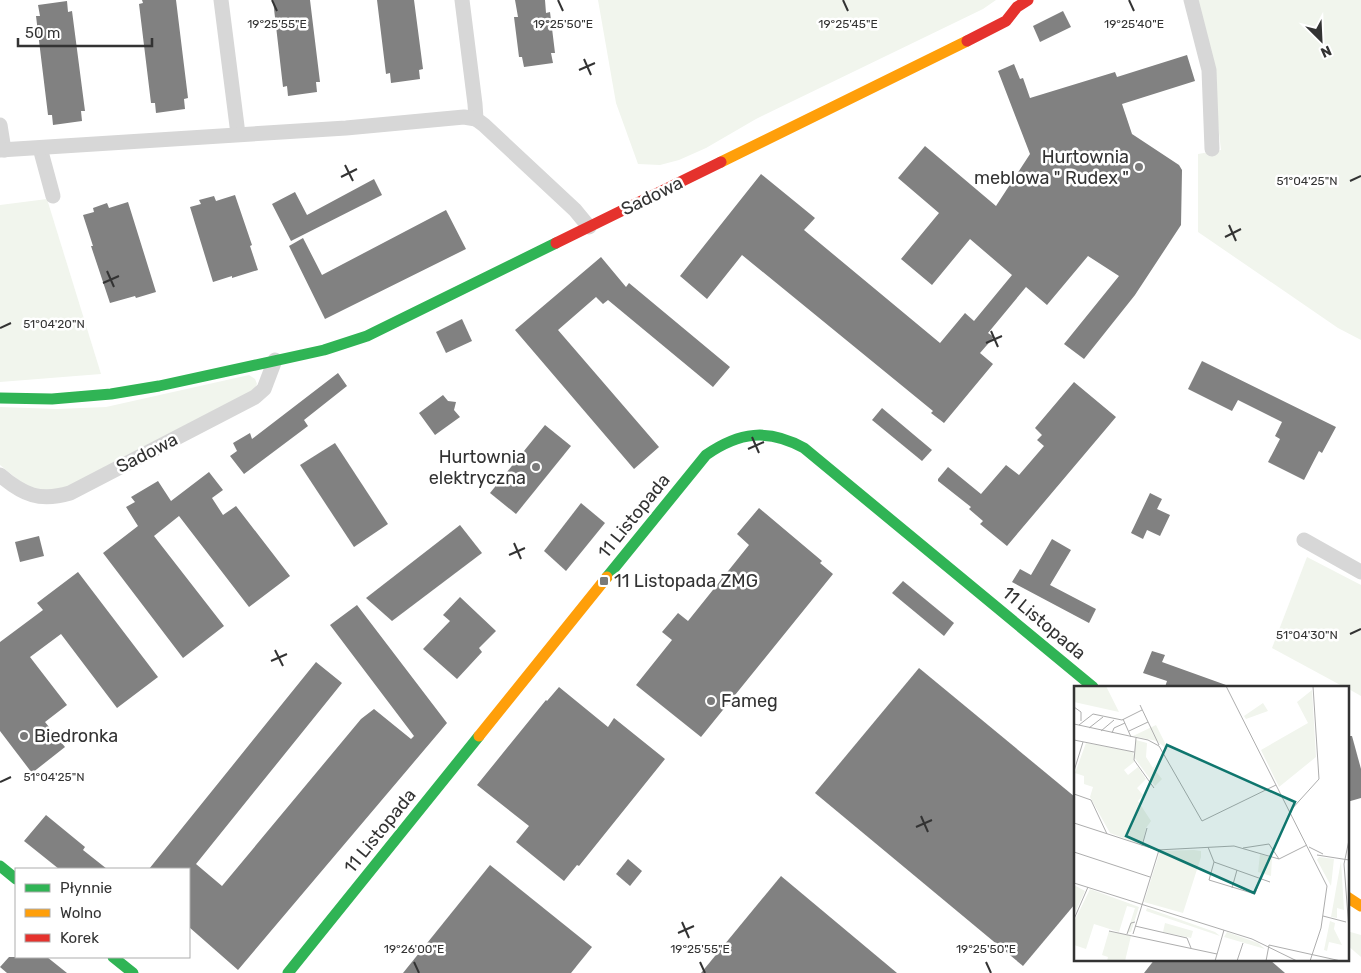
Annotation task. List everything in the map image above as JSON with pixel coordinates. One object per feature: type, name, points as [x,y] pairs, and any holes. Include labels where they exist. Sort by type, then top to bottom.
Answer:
[{"type":"street","points":[[220,0],[238,134]]},
{"type":"street","points":[[462,0],[476,119]]},
{"type":"street","points":[[1191,0],[1209,70],[1212,149]]},
{"type":"street","name":"Sadowa","points":[[0,398],[52,399],[111,394],[159,386],[324,350],[367,336],[990,30],[1006,21],[1021,2]]},
{"type":"street","points":[[0,125],[2,150],[346,128],[464,118],[476,119],[574,210],[589,227]]},
{"type":"street","points":[[40,148],[53,196]]},
{"type":"street","name":"Sadowa","points":[[0,475],[18,490],[31,495],[56,497],[70,493],[255,397],[264,389],[275,360]]},
{"type":"street","name":"11 Listopada","points":[[288,973],[706,455],[729,441],[751,435],[767,434],[783,437],[804,448],[1092,686]]},
{"type":"street","points":[[1304,540],[1361,572]]},
{"type":"street","points":[[1348,898],[1361,906]]},
{"type":"street","points":[[114,958],[133,973]]},
{"type":"shaded area","points":[[598,0],[996,0],[983,9],[756,119],[706,148],[679,160],[660,165],[638,164],[616,103]]},
{"type":"shaded area","points":[[1197,0],[1361,0],[1361,340],[1338,328],[1198,232],[1198,154],[1221,150],[1208,38]]},
{"type":"shaded area","points":[[47,199],[101,374],[0,382],[0,205]]},
{"type":"shaded area","points":[[249,375],[255,379],[257,384],[252,392],[68,489],[51,491],[27,487],[0,465],[0,407],[57,409],[106,407]]},
{"type":"shaded area","points":[[1307,557],[1361,585],[1361,696],[1348,689],[1348,686],[1342,686],[1272,648]]},
{"type":"shaded area","points":[[1348,931],[1361,935],[1361,957],[1348,946]]},
{"type":"building","points":[[142,0],[176,0],[188,98],[184,99],[185,109],[156,113],[155,103],[151,103],[139,4],[143,3]]},
{"type":"building","points":[[273,0],[310,0],[320,82],[316,82],[317,92],[288,96],[287,86],[283,87]]},
{"type":"building","points":[[377,0],[414,0],[423,69],[419,70],[420,79],[391,83],[390,73],[386,74]]},
{"type":"building","points":[[515,0],[545,0],[546,13],[550,12],[555,53],[551,53],[553,63],[524,67],[522,57],[519,57],[514,17],[518,17]]},
{"type":"building","points":[[67,1],[68,12],[72,11],[85,111],[81,111],[82,121],[53,125],[52,115],[48,115],[36,16],[40,16],[38,5]]},
{"type":"building","points":[[1063,11],[1071,27],[1040,42],[1033,26]]},
{"type":"building","points":[[1187,55],[1195,81],[1122,104],[1132,134],[1179,165],[1182,170],[1181,225],[1135,295],[1084,359],[1064,344],[1119,276],[1088,256],[1047,305],[1026,287],[988,333],[994,337],[980,353],[993,364],[944,423],[931,413],[933,411],[742,255],[707,299],[680,276],[761,174],[815,218],[804,230],[940,343],[965,313],[974,321],[1012,275],[970,239],[932,285],[901,259],[939,213],[898,178],[925,146],[996,206],[1030,154],[998,71],[1014,64],[1020,79],[1023,78],[1030,98],[1115,72],[1117,77]]},
{"type":"building","points":[[374,179],[382,195],[291,241],[272,204],[295,192],[307,215]]},
{"type":"building","points":[[235,195],[252,245],[250,246],[258,270],[213,282],[190,207],[201,204],[199,200],[214,196],[216,201]]},
{"type":"building","points":[[128,202],[156,292],[110,303],[83,215],[94,212],[93,208],[107,203],[109,208]]},
{"type":"building","points":[[446,210],[466,249],[325,319],[289,246],[303,238],[322,275]]},
{"type":"building","points":[[601,257],[626,287],[629,283],[730,367],[713,387],[608,300],[603,304],[596,297],[558,330],[659,447],[634,469],[515,330]]},
{"type":"building","points":[[462,319],[472,341],[446,353],[436,332]]},
{"type":"building","points":[[1202,361],[1336,427],[1322,453],[1319,451],[1304,480],[1268,462],[1280,439],[1275,436],[1282,422],[1238,400],[1232,411],[1188,389]]},
{"type":"building","points":[[338,373],[347,386],[304,420],[308,426],[244,474],[230,456],[237,451],[233,443],[250,433],[252,439]]},
{"type":"building","points":[[1074,382],[1116,417],[1007,546],[980,524],[983,521],[969,509],[971,507],[938,481],[938,479],[948,467],[981,494],[1006,465],[1019,475],[1044,446],[1037,440],[1042,435],[1035,428]]},
{"type":"building","points":[[443,395],[448,401],[456,402],[454,410],[460,417],[435,435],[419,413]]},
{"type":"building","points":[[882,408],[932,450],[922,461],[872,420]]},
{"type":"building","points":[[545,425],[571,446],[516,514],[490,493]]},
{"type":"building","points":[[335,443],[388,524],[354,547],[300,465]]},
{"type":"building","points":[[209,472],[223,490],[212,498],[223,515],[236,506],[290,576],[249,607],[179,516],[154,536],[224,626],[183,658],[103,553],[138,526],[126,507],[135,502],[131,497],[158,481],[171,501]]},
{"type":"building","points":[[1150,493],[1162,499],[1157,509],[1170,515],[1160,536],[1147,530],[1143,539],[1131,533]]},
{"type":"building","points":[[581,503],[605,523],[566,571],[544,551]]},
{"type":"building","points":[[759,508],[822,561],[820,563],[833,574],[701,737],[636,685],[672,640],[662,632],[678,613],[688,621],[749,545],[737,534]]},
{"type":"building","points":[[460,525],[482,553],[392,621],[366,598]]},
{"type":"building","points":[[39,536],[44,556],[20,562],[15,542]]},
{"type":"building","points":[[1052,539],[1071,550],[1050,585],[1096,609],[1089,623],[1012,582],[1020,569],[1031,575]]},
{"type":"building","points":[[78,572],[158,677],[117,708],[61,634],[30,657],[67,705],[45,722],[65,747],[32,773],[0,731],[0,642],[43,610],[37,603]]},
{"type":"building","points":[[903,581],[954,623],[944,636],[892,593]]},
{"type":"building","points":[[460,597],[496,631],[479,648],[482,652],[457,679],[423,649],[450,621],[443,615]]},
{"type":"building","points":[[357,605],[447,723],[238,970],[190,928],[190,868],[150,868],[316,662],[342,683],[196,864],[222,886],[361,719],[374,709],[411,739],[414,736],[330,625]]},
{"type":"building","points":[[1152,651],[1165,655],[1162,662],[1226,686],[1165,686],[1167,681],[1143,673]]},
{"type":"building","points":[[919,668],[1074,796],[1074,905],[1023,966],[815,793]]},
{"type":"building","points":[[559,687],[608,727],[614,718],[665,759],[579,866],[577,865],[564,881],[516,842],[529,826],[477,785],[546,700]]},
{"type":"building","points":[[1348,736],[1352,736],[1361,769],[1361,798],[1348,802]]},
{"type":"building","points":[[46,815],[85,847],[83,850],[106,868],[58,868],[24,841]]},
{"type":"building","points":[[628,859],[642,871],[630,886],[616,874]]},
{"type":"building","points":[[490,865],[592,947],[571,973],[403,973]]},
{"type":"building","points":[[781,876],[897,973],[701,973]]},
{"type":"building","points":[[9,957],[48,958],[67,973],[7,973],[0,967]]},
{"type":"building","points":[[1154,960],[1270,960],[1285,973],[1144,973]]},
{"type":"traffic: fast","points":[[0,398],[52,399],[111,394],[159,386],[324,350],[367,336],[556,243]]},
{"type":"traffic: fast","points":[[607,577],[706,455],[718,447],[742,437],[754,435],[778,437],[804,448],[1092,686]]},
{"type":"traffic: fast","points":[[288,973],[479,736]]},
{"type":"traffic: fast","points":[[0,866],[15,878]]},
{"type":"traffic: fast","points":[[114,958],[133,973]]},
{"type":"traffic: slow","points":[[721,162],[967,41]]},
{"type":"traffic: slow","points":[[479,736],[607,577]]},
{"type":"traffic: slow","points":[[1348,898],[1361,906]]},
{"type":"traffic: jam","points":[[967,41],[1006,21],[1017,7],[1028,0]]},
{"type":"traffic: jam","points":[[556,243],[721,162]]},
{"type":"place","name":"Hurtownia meblowa \" Rudex \"","points":[[1139,167]]},
{"type":"place","name":"Hurtownia elektryczna","points":[[536,467]]},
{"type":"place","name":"11 Listopada ZMG","points":[[604,581]]},
{"type":"place","name":"Fameg","points":[[711,701]]},
{"type":"place","name":"Biedronka","points":[[24,736]]}]
